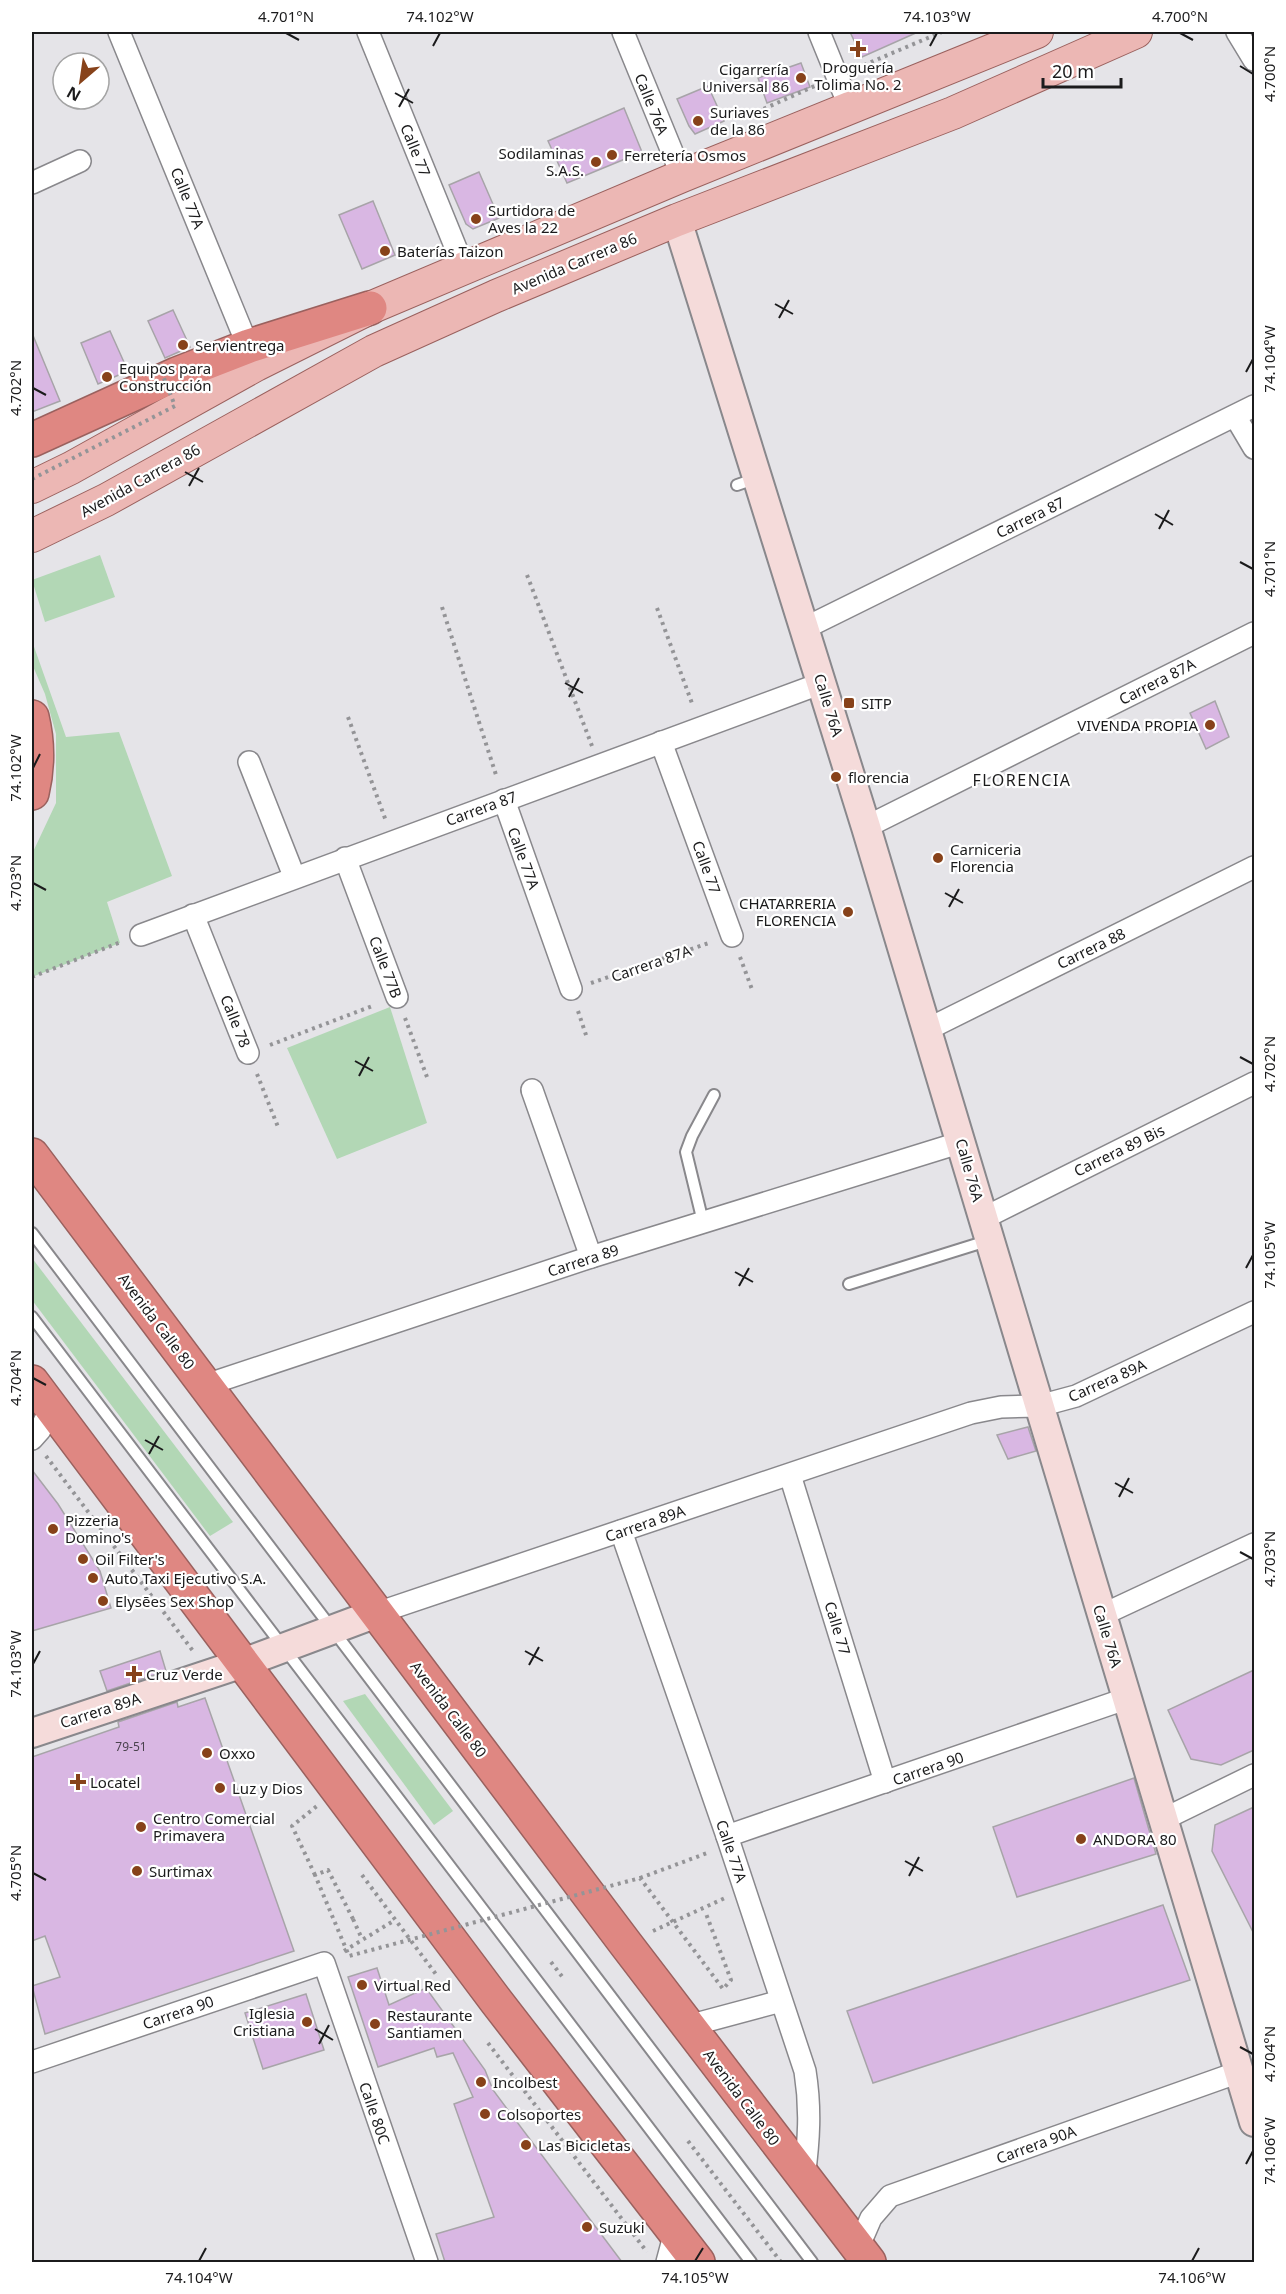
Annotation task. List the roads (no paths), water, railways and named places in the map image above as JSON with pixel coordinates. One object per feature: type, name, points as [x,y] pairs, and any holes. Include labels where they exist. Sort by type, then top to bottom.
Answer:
[{"type":"highway","points":[[32,440],[177,374],[252,356],[370,308]]},
{"type":"highway","points":[[32,717],[36,744],[32,793]]},
{"type":"highway","name":"Avenida Calle 80","points":[[32,1155],[625,1943],[863,2255]]},
{"type":"highway","points":[[32,1382],[496,2001],[671,2247],[698,2262]]},
{"type":"main road","points":[[370,308],[682,176],[1037,32]]},
{"type":"main road","name":"Avenida Carrera 86","points":[[32,536],[106,500],[374,351],[496,296],[677,220],[953,113],[1136,32]]},
{"type":"main road","points":[[32,487],[71,468],[252,356]]},
{"type":"street","name":"Calle 77A","points":[[119,32],[252,356]]},
{"type":"street","name":"Calle 77","points":[[368,32],[464,268]]},
{"type":"street","name":"Calle 76A","points":[[623,32],[682,176]]},
{"type":"street","points":[[819,32],[850,108]]},
{"type":"street","points":[[1237,32],[1254,60]]},
{"type":"street","points":[[32,183],[80,161]]},
{"type":"street","name":"Calle 76A","points":[[677,220],[747,481],[805,628],[822,683],[962,1142],[1254,2122]]},
{"type":"street","name":"Carrera 87","points":[[805,628],[1254,406]]},
{"type":"street","points":[[1235,416],[1254,448]]},
{"type":"street","name":"Carrera 87A","points":[[866,827],[1254,633]]},
{"type":"street","name":"Carrera 87","points":[[141,935],[294,876],[822,683]]},
{"type":"street","name":"Calle 77","points":[[661,742],[732,936]]},
{"type":"street","points":[[249,762],[294,876]]},
{"type":"street","name":"Calle 77A","points":[[504,800],[571,990]]},
{"type":"street","name":"Calle 77B","points":[[345,858],[397,997]]},
{"type":"street","name":"Carrera 88","points":[[928,1029],[1254,867]]},
{"type":"street","name":"Calle 78","points":[[193,915],[249,1053]]},
{"type":"street","name":"Carrera 89 Bis","points":[[987,1229],[1254,1083]]},
{"type":"street","points":[[532,1090],[591,1257]]},
{"type":"street","name":"Carrera 89","points":[[206,1385],[591,1257],[962,1142]]},
{"type":"street","name":"Carrera 89A","points":[[32,1733],[243,1663],[377,1613],[971,1413],[1001,1407],[1039,1406],[1076,1396],[1254,1312]]},
{"type":"street","points":[[32,1439],[40,1430],[51,1408]]},
{"type":"street","name":"Calle 77","points":[[790,1474],[885,1782]]},
{"type":"street","name":"Calle 77A","points":[[621,1531],[727,1836],[805,2071],[810,2101],[810,2128],[804,2178]]},
{"type":"street","points":[[1102,1616],[1254,1544]]},
{"type":"street","name":"Carrera 90","points":[[727,1836],[1128,1698]]},
{"type":"street","points":[[1164,1819],[1254,1775]]},
{"type":"street","name":"Carrera 90","points":[[32,2062],[324,1963]]},
{"type":"street","name":"Calle 80C","points":[[324,1963],[427,2262]]},
{"type":"street","points":[[688,2026],[781,2001]]},
{"type":"street","name":"Carrera 90A","points":[[863,2255],[871,2217],[890,2196],[1239,2072]]},
{"type":"lane","points":[[703,1222],[686,1152],[714,1095]]},
{"type":"lane","points":[[849,1284],[987,1229]]},
{"type":"lane","points":[[32,1233],[812,2262]]},
{"type":"lane","points":[[32,1317],[751,2262]]},
{"type":"place","name":"Droguería Tolima No. 2","points":[[858,49]]},
{"type":"place","name":"Cigarrería Universal 86","points":[[801,78]]},
{"type":"place","name":"Suriaves de la 86","points":[[698,121]]},
{"type":"place","name":"Ferretería Osmos","points":[[612,155]]},
{"type":"place","name":"Sodilaminas S.A.S.","points":[[596,162]]},
{"type":"place","name":"Surtidora de Aves la 22","points":[[476,219]]},
{"type":"place","name":"Baterías Taizon","points":[[385,251]]},
{"type":"place","name":"Servientrega","points":[[183,345]]},
{"type":"place","name":"Equipos para Construcción","points":[[107,377]]},
{"type":"place","name":"SITP","points":[[849,703]]},
{"type":"place","name":"VIVENDA PROPIA","points":[[1210,725]]},
{"type":"place","name":"florencia","points":[[836,777]]},
{"type":"place","name":"Carniceria Florencia","points":[[938,858]]},
{"type":"place","name":"CHATARRERIA FLORENCIA","points":[[848,912]]},
{"type":"place","name":"Pizzeria Domino's","points":[[53,1529]]},
{"type":"place","name":"Oil Filter's","points":[[83,1559]]},
{"type":"place","name":"Auto Taxi Ejecutivo S.A.","points":[[93,1578]]},
{"type":"place","name":"Elysēes Sex Shop","points":[[103,1601]]},
{"type":"place","name":"Cruz Verde","points":[[134,1674]]},
{"type":"place","name":"Oxxo","points":[[207,1753]]},
{"type":"place","name":"Locatel","points":[[78,1782]]},
{"type":"place","name":"Luz y Dios","points":[[220,1788]]},
{"type":"place","name":"Centro Comercial Primavera","points":[[141,1827]]},
{"type":"place","name":"ANDORA 80","points":[[1081,1839]]},
{"type":"place","name":"Surtimax","points":[[137,1871]]},
{"type":"place","name":"Virtual Red","points":[[362,1985]]},
{"type":"place","name":"Iglesia Cristiana","points":[[307,2022]]},
{"type":"place","name":"Restaurante Santiamen","points":[[375,2024]]},
{"type":"place","name":"Incolbest","points":[[481,2082]]},
{"type":"place","name":"Colsoportes","points":[[485,2114]]},
{"type":"place","name":"Las Bicicletas","points":[[526,2145]]},
{"type":"place","name":"Suzuki","points":[[587,2227]]},
{"type":"district","name":"FLORENCIA","points":[[1022,780]]}]
